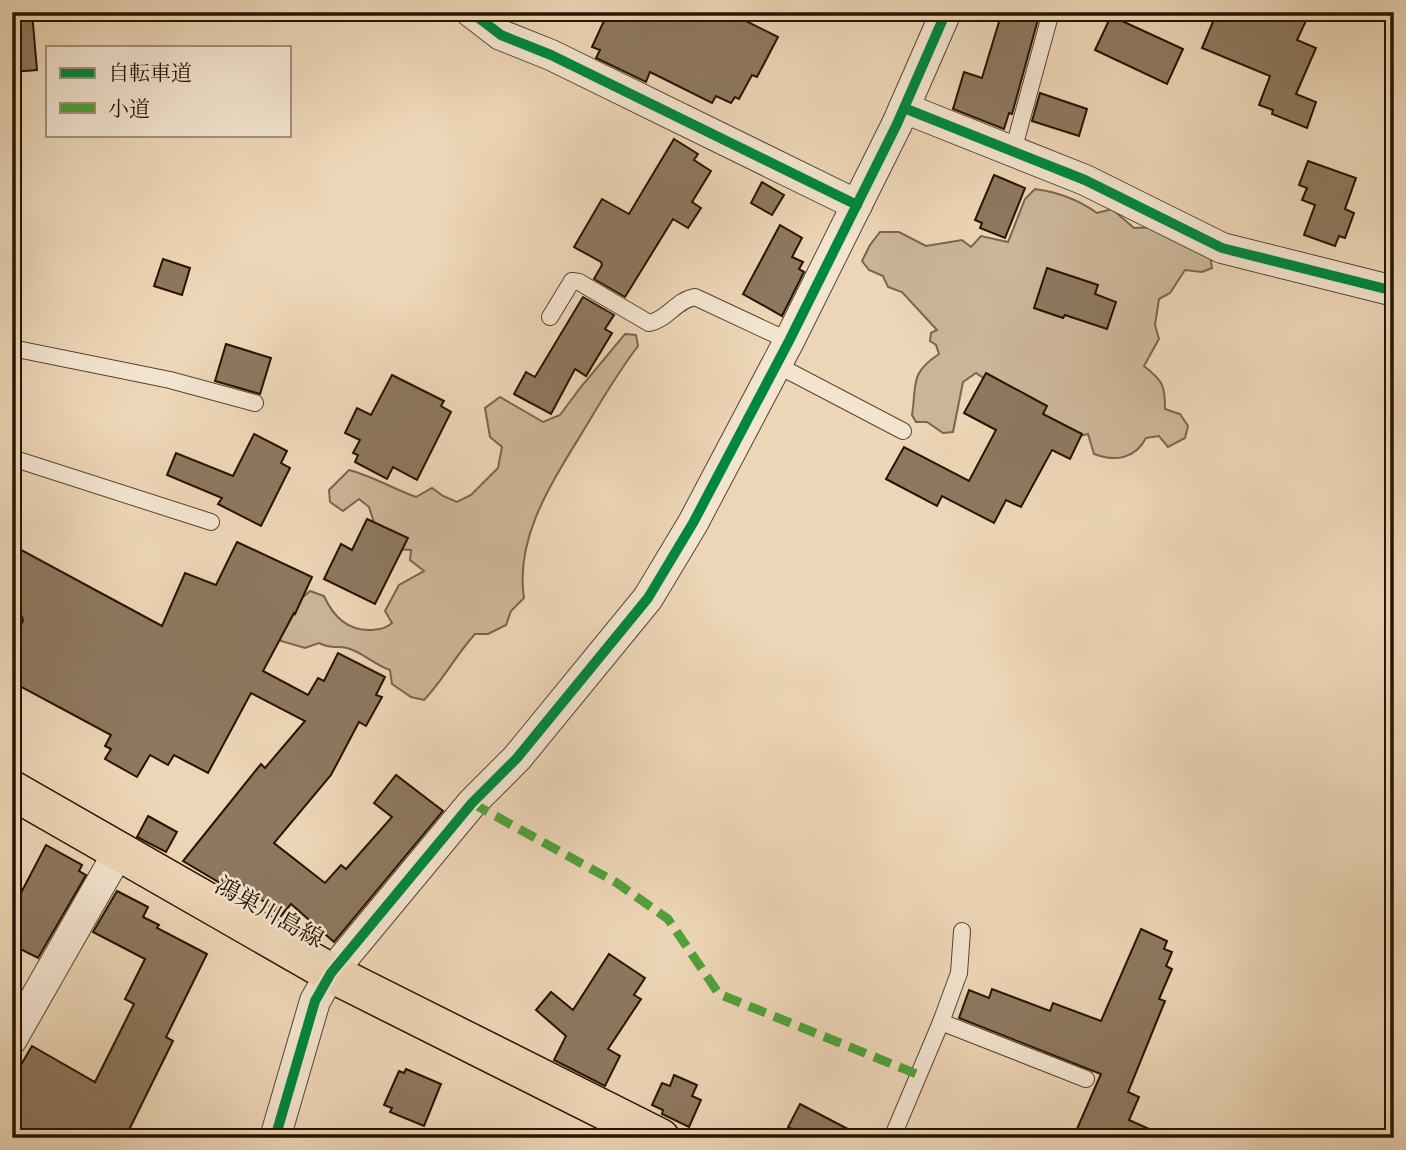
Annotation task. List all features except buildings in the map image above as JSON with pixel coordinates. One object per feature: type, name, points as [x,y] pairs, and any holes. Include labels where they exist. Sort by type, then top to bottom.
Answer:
[{"type":"main road","name":"鴻巣川島線","points":[[12,790],[331,973],[660,1138]]},
{"type":"street","points":[[471,12],[501,35],[551,55],[857,205]]},
{"type":"street","points":[[275,1138],[315,1001],[331,973],[472,803],[526,747],[648,598],[693,523],[857,205],[946,12]]},
{"type":"street","points":[[904,108],[1085,180],[1222,248],[1394,291]]},
{"type":"street","points":[[12,1039],[118,852]]},
{"type":"lane","points":[[1013,151],[1051,12]]},
{"type":"lane","points":[[551,317],[572,281],[579,282],[649,323],[656,322],[685,298],[695,297],[903,431]]},
{"type":"lane","points":[[12,348],[170,380],[255,403]]},
{"type":"lane","points":[[12,458],[211,522]]},
{"type":"lane","points":[[892,1138],[959,973],[962,931]]},
{"type":"lane","points":[[941,1022],[1086,1079]]},
{"type":"shaded area","points":[[1035,189],[1068,197],[1097,213],[1112,209],[1134,228],[1154,227],[1210,256],[1212,268],[1202,272],[1185,270],[1170,293],[1159,299],[1155,325],[1159,339],[1144,366],[1162,384],[1165,409],[1180,414],[1188,426],[1185,438],[1168,447],[1159,436],[1146,438],[1136,450],[1124,457],[1109,458],[1094,454],[1088,434],[1072,438],[976,373],[963,382],[953,432],[943,433],[927,422],[916,422],[912,415],[916,380],[929,361],[939,354],[936,345],[930,341],[931,333],[937,330],[902,292],[888,287],[883,276],[869,270],[862,261],[870,245],[880,232],[899,232],[926,246],[962,240],[971,247],[981,236],[1008,242],[1025,199]]},
{"type":"shaded area","points":[[625,334],[636,335],[638,346],[551,484],[532,528],[525,551],[524,598],[511,611],[506,625],[488,634],[475,634],[424,700],[411,697],[392,684],[390,670],[353,650],[319,643],[305,648],[281,641],[271,625],[310,591],[324,596],[336,616],[348,625],[362,630],[387,626],[392,623],[385,611],[399,585],[424,571],[410,560],[411,550],[395,549],[377,532],[369,507],[359,499],[343,511],[330,502],[329,490],[349,470],[416,497],[432,488],[457,502],[471,495],[498,468],[502,447],[490,437],[485,408],[500,397],[543,422],[560,415]]},
{"type":"marked path","points":[[472,803],[617,883],[668,919],[719,994],[919,1075]]},
{"type":"cycle path","points":[[471,12],[501,35],[551,55],[857,205]]},
{"type":"cycle path","points":[[275,1138],[315,1001],[331,973],[472,803],[517,758],[648,598],[693,523],[789,341],[897,124],[946,12]]},
{"type":"cycle path","points":[[904,108],[1085,180],[1222,248],[1394,291]]}]
